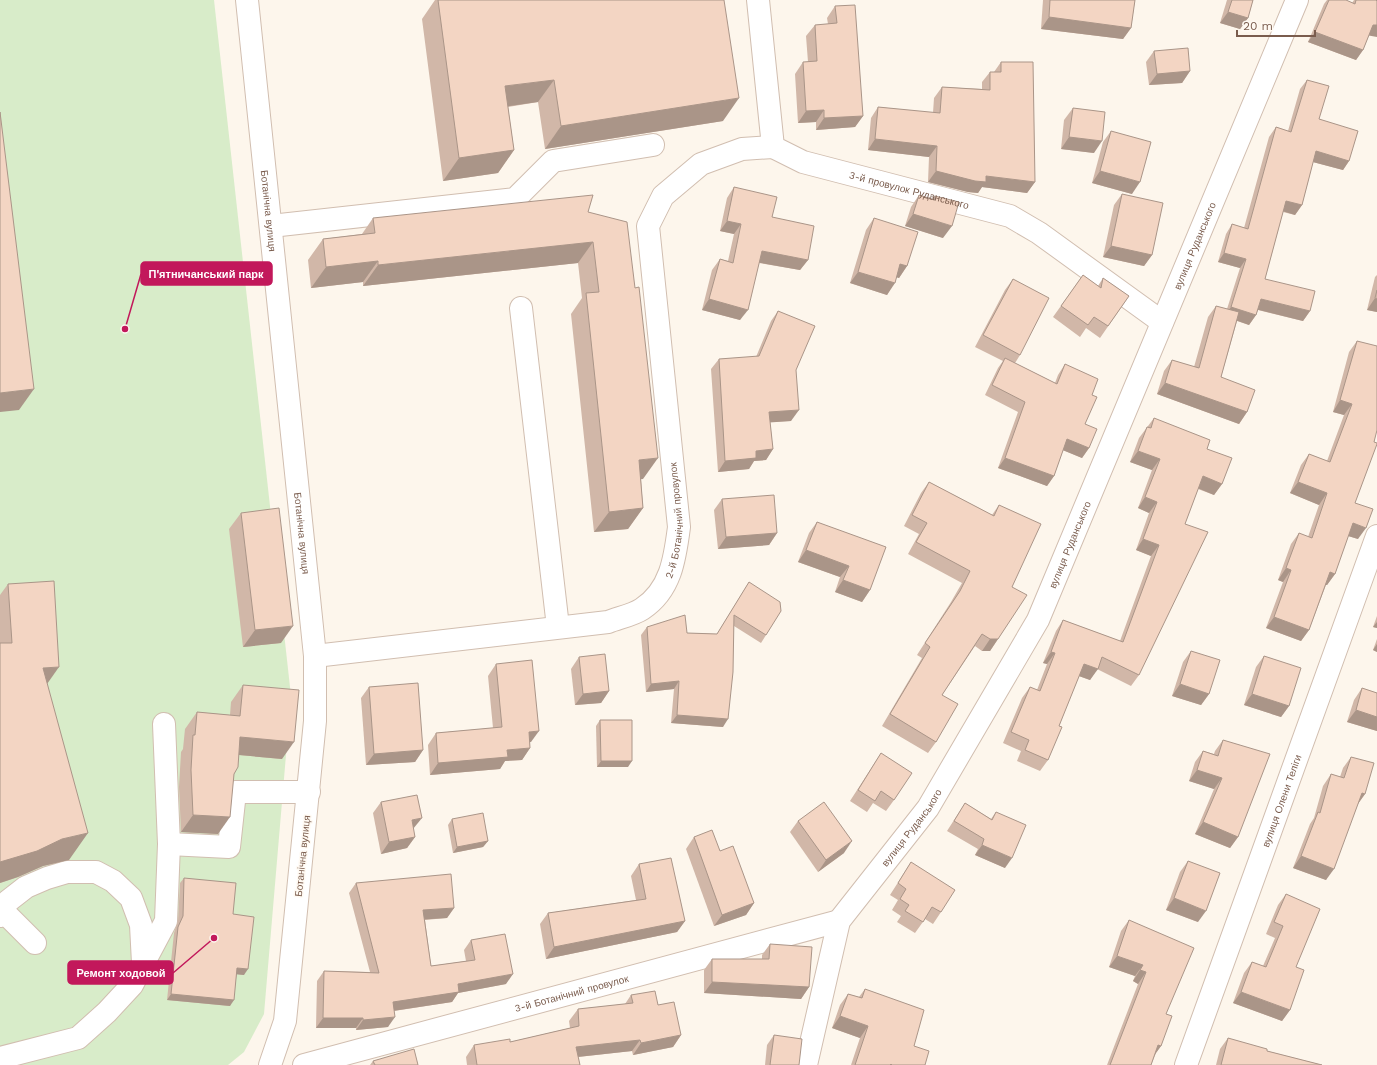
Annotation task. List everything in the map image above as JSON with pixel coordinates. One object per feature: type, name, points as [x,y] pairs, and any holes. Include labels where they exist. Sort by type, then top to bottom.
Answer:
[{"type":"street","name":"Ботанічна вулиця","points":[[247,0],[315,656],[315,721],[285,1021],[270,1065]]},
{"type":"street","points":[[758,0],[773,147]]},
{"type":"street","name":"вулиця Руданського","points":[[806,1065],[839,921],[928,808],[1038,620],[1297,0]]},
{"type":"street","points":[[271,226],[516,199],[553,161],[653,145]]},
{"type":"street","name":"3-й провулок Руданського","points":[[773,147],[803,162],[1010,216],[1039,233],[1162,322]]},
{"type":"street","name":"2-й Ботанічний провулок","points":[[315,656],[608,622],[642,609],[664,588],[674,563],[680,527],[648,226],[663,196],[701,164],[742,149],[773,147]]},
{"type":"street","points":[[521,308],[558,627]]},
{"type":"street","name":"вулиця Олени Теліги","points":[[1186,1065],[1377,536]]},
{"type":"street","points":[[0,1058],[78,1038],[107,1012],[132,985],[166,921],[169,844],[164,724]]},
{"type":"street","points":[[169,844],[229,847],[235,792],[309,792]]},
{"type":"street","points":[[35,943],[1,913],[8,901],[26,887],[47,878],[68,872],[96,872],[113,881],[131,898],[141,925],[143,963]]},
{"type":"street","name":"3-й Ботанічний провулок","points":[[304,1065],[839,921]]},
{"type":"green space","points":[[0,0],[214,0],[291,696],[264,1014],[244,1052],[228,1065],[0,1065]]},
{"type":"building","points":[[438,0],[724,0],[739,98],[561,126],[554,80],[505,86],[514,150],[459,158]]},
{"type":"building","points":[[1050,0],[1135,0],[1131,28],[1049,17]]},
{"type":"building","points":[[1232,0],[1253,0],[1248,18],[1228,12]]},
{"type":"building","points":[[1329,0],[1346,0],[1355,4],[1356,0],[1377,1],[1377,25],[1373,25],[1363,50],[1315,32]]},
{"type":"building","points":[[855,5],[863,116],[824,118],[824,110],[806,111],[803,62],[817,61],[815,25],[837,23],[835,6]]},
{"type":"building","points":[[1188,48],[1190,71],[1157,74],[1154,51]]},
{"type":"building","points":[[1001,62],[1033,62],[1035,182],[986,176],[986,182],[975,181],[936,171],[937,146],[875,139],[878,107],[940,113],[942,87],[990,90],[990,72],[1001,72]]},
{"type":"building","points":[[1307,80],[1329,86],[1319,119],[1358,131],[1349,161],[1316,151],[1302,205],[1286,201],[1265,279],[1315,291],[1310,311],[1261,299],[1256,315],[1231,307],[1246,259],[1224,253],[1232,224],[1248,229],[1276,127],[1291,132]]},
{"type":"building","points":[[1073,108],[1105,112],[1102,141],[1069,137]]},
{"type":"building","points":[[0,112],[34,389],[0,393]]},
{"type":"building","points":[[1111,131],[1151,142],[1140,182],[1100,171]]},
{"type":"building","points":[[734,187],[777,197],[772,217],[814,226],[808,260],[762,251],[748,310],[709,299],[720,259],[733,263],[741,224],[727,221]]},
{"type":"building","points":[[1122,194],[1163,203],[1152,255],[1111,246]]},
{"type":"building","points":[[593,195],[588,212],[627,222],[635,288],[639,287],[658,458],[639,460],[643,508],[609,512],[586,293],[599,292],[593,242],[378,265],[378,261],[326,267],[323,239],[375,233],[373,218]]},
{"type":"building","points":[[919,195],[935,200],[935,196],[959,202],[952,226],[913,214]]},
{"type":"building","points":[[874,218],[918,232],[907,266],[900,264],[895,283],[858,272]]},
{"type":"building","points":[[1083,275],[1101,288],[1103,278],[1129,296],[1108,326],[1094,317],[1088,325],[1061,306]]},
{"type":"building","points":[[1013,279],[1049,298],[1020,355],[983,335]]},
{"type":"building","points":[[1216,306],[1239,312],[1221,377],[1255,390],[1247,412],[1165,383],[1172,360],[1199,368]]},
{"type":"building","points":[[778,311],[815,326],[796,370],[799,410],[769,412],[773,449],[756,451],[756,458],[725,461],[719,359],[759,356]]},
{"type":"building","points":[[1357,341],[1377,346],[1377,430],[1374,442],[1377,444],[1355,503],[1373,509],[1366,528],[1353,523],[1335,574],[1330,572],[1309,630],[1274,617],[1291,570],[1286,568],[1299,533],[1312,538],[1327,493],[1298,482],[1309,454],[1330,462],[1352,404],[1340,400]]},
{"type":"building","points":[[1005,358],[1057,384],[1065,364],[1098,379],[1092,395],[1097,397],[1085,424],[1097,429],[1089,448],[1067,439],[1054,476],[1005,458],[1025,402],[992,385]]},
{"type":"building","points":[[1154,418],[1210,440],[1207,449],[1232,458],[1222,484],[1203,476],[1185,524],[1208,532],[1139,675],[1102,657],[1098,669],[1084,664],[1059,726],[1062,727],[1048,760],[1025,750],[1029,740],[1011,732],[1030,687],[1040,691],[1055,653],[1051,652],[1063,620],[1123,642],[1159,545],[1143,539],[1157,502],[1145,497],[1160,459],[1138,451],[1147,427],[1151,428]]},
{"type":"building","points":[[929,482],[994,516],[999,505],[1041,524],[1012,587],[1027,595],[998,639],[990,639],[982,634],[942,695],[958,704],[936,742],[890,714],[930,647],[925,643],[960,591],[970,571],[916,542],[927,523],[912,515]]},
{"type":"building","points":[[774,495],[777,533],[726,537],[722,499]]},
{"type":"building","points":[[279,508],[293,626],[255,630],[241,513]]},
{"type":"building","points":[[817,522],[886,547],[870,590],[843,580],[849,566],[806,550]]},
{"type":"building","points":[[54,581],[59,667],[43,668],[88,833],[62,839],[37,851],[0,862],[0,643],[12,643],[8,584]]},
{"type":"building","points":[[749,582],[780,602],[781,611],[766,635],[734,615],[733,672],[728,719],[677,715],[679,681],[651,684],[647,627],[685,615],[687,633],[717,634]]},
{"type":"building","points":[[1191,651],[1220,660],[1209,694],[1180,684]]},
{"type":"building","points":[[605,654],[609,691],[583,694],[579,657]]},
{"type":"building","points":[[1264,656],[1301,668],[1289,706],[1252,694]]},
{"type":"building","points":[[532,660],[539,731],[529,732],[530,748],[507,750],[508,757],[438,763],[436,733],[502,727],[496,664]]},
{"type":"building","points":[[418,683],[423,750],[374,754],[369,687]]},
{"type":"building","points":[[243,685],[299,690],[294,742],[240,737],[238,767],[234,774],[230,817],[193,815],[191,770],[193,735],[195,735],[197,712],[240,716]]},
{"type":"building","points":[[1362,688],[1377,693],[1377,717],[1356,710]]},
{"type":"building","points":[[600,720],[632,720],[632,761],[601,761]]},
{"type":"building","points":[[1223,740],[1270,754],[1238,837],[1203,822],[1222,778],[1197,770],[1203,751],[1218,756]]},
{"type":"building","points":[[881,753],[912,773],[894,800],[881,791],[875,801],[858,790]]},
{"type":"building","points":[[1351,757],[1374,763],[1365,794],[1362,793],[1334,869],[1301,856],[1318,812],[1320,813],[1331,774],[1344,778]]},
{"type":"building","points":[[417,795],[422,818],[412,820],[415,837],[389,842],[381,802]]},
{"type":"building","points":[[824,802],[852,841],[826,860],[798,821]]},
{"type":"building","points":[[965,803],[992,820],[996,812],[1026,825],[1012,858],[982,845],[984,839],[954,821]]},
{"type":"building","points":[[483,813],[488,841],[457,847],[452,819]]},
{"type":"building","points":[[712,830],[720,851],[733,846],[754,903],[722,915],[694,837]]},
{"type":"building","points":[[671,858],[685,921],[554,947],[548,913],[646,899],[639,864]]},
{"type":"building","points":[[1188,861],[1220,873],[1206,911],[1174,898]]},
{"type":"building","points":[[911,862],[955,890],[941,912],[932,907],[923,922],[905,911],[909,905],[900,899],[906,889],[898,883]]},
{"type":"building","points":[[451,874],[454,908],[423,910],[431,966],[475,960],[471,940],[505,934],[513,974],[458,984],[459,992],[393,1002],[395,1017],[363,1020],[363,1018],[323,1018],[324,971],[379,973],[356,883]]},
{"type":"building","points":[[184,878],[236,883],[233,914],[254,917],[248,969],[237,968],[234,1000],[171,994],[178,927],[183,916]]},
{"type":"building","points":[[1286,894],[1320,909],[1296,967],[1304,970],[1290,1010],[1241,992],[1252,962],[1266,967],[1283,926],[1274,922]]},
{"type":"building","points":[[1129,920],[1194,948],[1166,1014],[1172,1016],[1161,1046],[1158,1045],[1151,1065],[1110,1065],[1146,972],[1140,970],[1143,965],[1117,956]]},
{"type":"building","points":[[770,944],[812,947],[809,987],[712,982],[712,959],[769,959]]},
{"type":"building","points":[[865,989],[924,1010],[914,1046],[929,1051],[925,1065],[855,1065],[868,1026],[840,1016],[848,994],[862,998]]},
{"type":"building","points":[[655,991],[658,1005],[674,1002],[681,1035],[641,1043],[640,1040],[576,1047],[580,1065],[477,1065],[474,1045],[510,1039],[510,1042],[579,1026],[578,1009],[633,1003],[631,995]]},
{"type":"building","points":[[774,1035],[802,1039],[799,1065],[770,1065]]},
{"type":"building","points":[[1228,1038],[1267,1049],[1267,1051],[1322,1065],[1221,1065]]},
{"type":"building","points":[[414,1049],[418,1065],[375,1065],[373,1061]]},
{"type":"place","name":"П'ятничанський парк","points":[[125,329]]},
{"type":"place","name":"Ремонт ходовой","points":[[214,938]]}]
